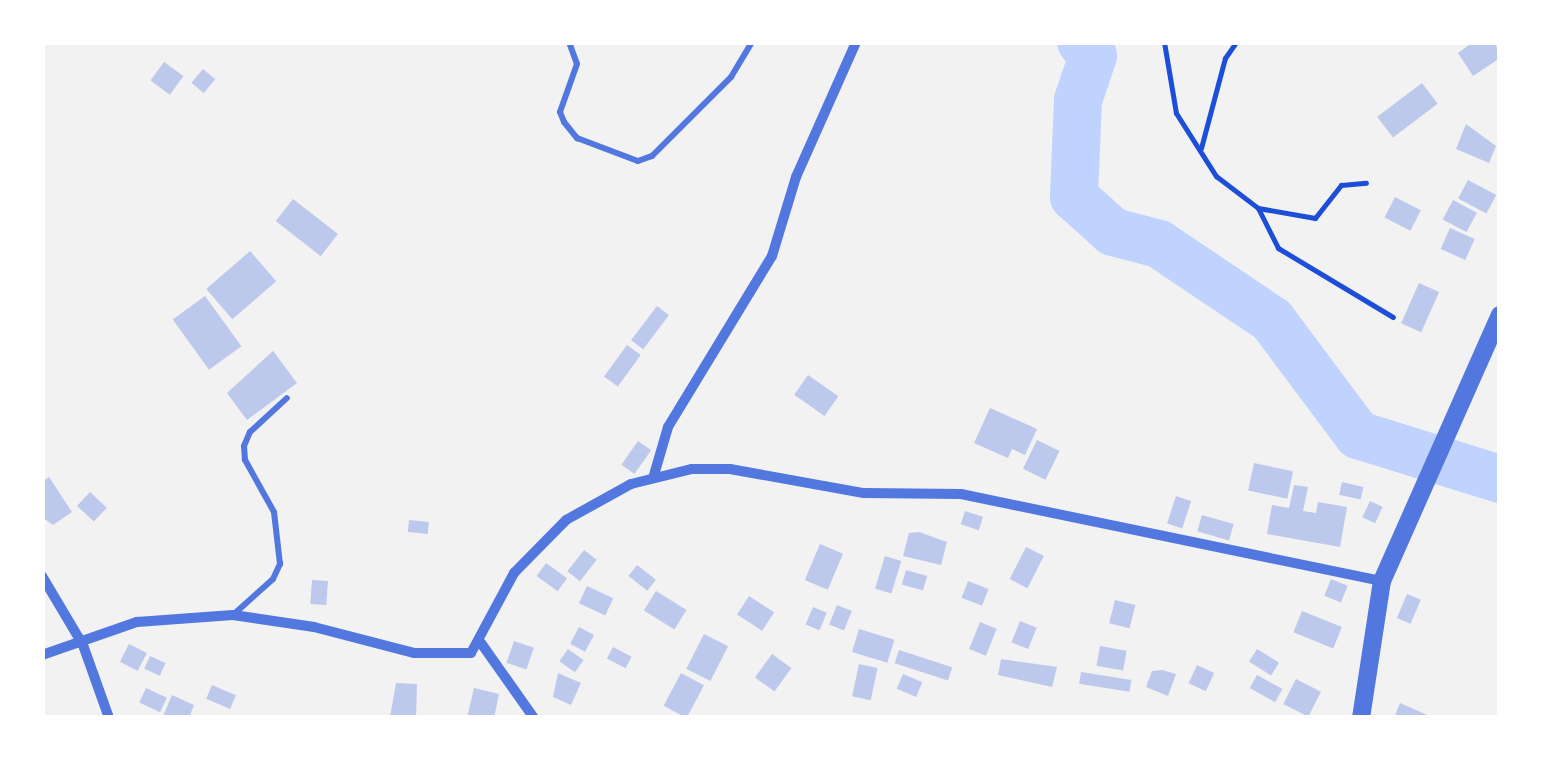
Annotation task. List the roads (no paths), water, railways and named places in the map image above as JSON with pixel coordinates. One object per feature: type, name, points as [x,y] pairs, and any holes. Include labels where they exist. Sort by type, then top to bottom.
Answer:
[{"type":"street","points":[[654,475],[668,427],[772,256],[796,177],[856,42]]},
{"type":"street","points":[[1361,718],[1382,580],[1408,512],[1500,315]]},
{"type":"street","points":[[42,655],[83,645],[137,622],[233,615],[314,627],[414,653],[455,657],[480,642],[496,600],[536,548],[600,497],[654,475],[730,468],[864,493],[961,494],[1382,580]]},
{"type":"street","points":[[42,576],[83,645],[109,718]]},
{"type":"street","points":[[480,642],[534,718]]},
{"type":"lane","points":[[569,42],[577,64],[560,112],[564,122],[577,138],[638,162],[652,156],[731,78],[752,42]]},
{"type":"lane","points":[[233,615],[273,579],[280,564],[274,512],[244,460],[244,446],[250,432],[287,398]]},
{"type":"waterway","points":[[1081,42],[1093,56],[1078,100],[1074,197],[1113,232],[1159,244],[1272,320],[1358,435],[1500,479]]}]
